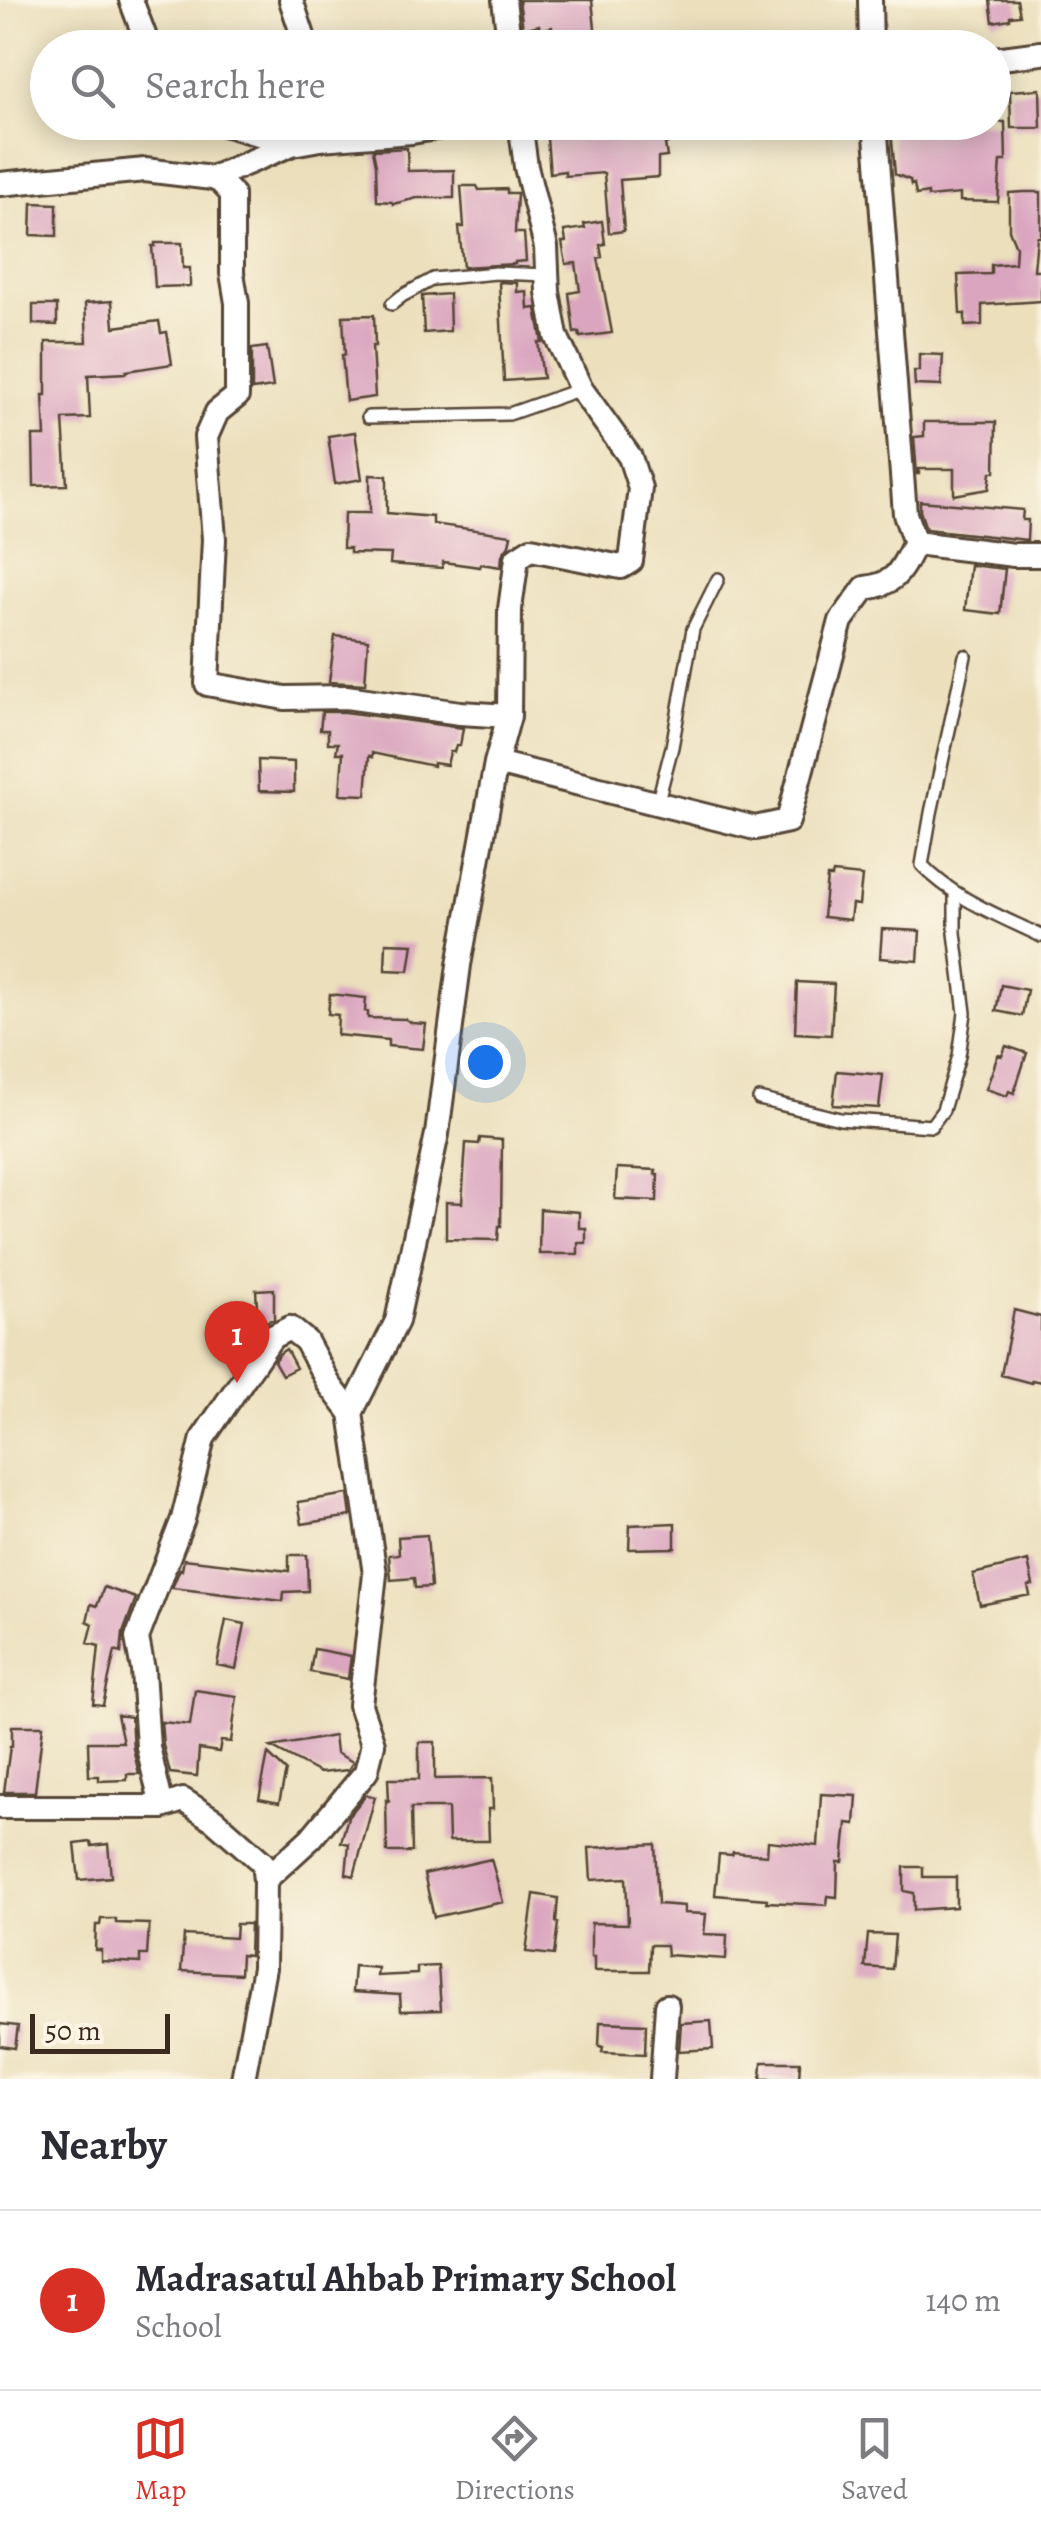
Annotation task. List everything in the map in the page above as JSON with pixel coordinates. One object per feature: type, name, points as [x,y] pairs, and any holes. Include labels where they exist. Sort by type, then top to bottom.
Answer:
[{"type":"street","points":[[130,0],[142,30]]},
{"type":"street","points":[[291,0],[302,30]]},
{"type":"street","points":[[504,0],[508,30]]},
{"type":"street","points":[[870,0],[871,30]]},
{"type":"street","points":[[1011,57],[1041,54]]},
{"type":"street","points":[[278,140],[292,144]]},
{"type":"street","points":[[212,178],[300,140]]},
{"type":"street","points":[[351,1413],[396,1321],[437,1134],[459,965],[496,764],[509,716],[510,610],[518,558],[531,549],[622,567],[631,561],[640,488],[630,457],[582,390],[556,336],[546,247],[522,140]]},
{"type":"street","points":[[876,140],[904,514],[916,543]]},
{"type":"street","points":[[0,184],[145,170],[212,178],[232,194],[237,396],[216,412],[206,437],[214,540],[207,684],[285,698],[346,697],[509,716]]},
{"type":"street","points":[[916,543],[1014,556],[1041,555]]},
{"type":"street","points":[[496,764],[755,828],[788,821],[841,622],[865,588],[896,578],[916,543]]},
{"type":"street","points":[[162,1807],[148,1747],[138,1638],[183,1519],[202,1438],[272,1337],[290,1328],[306,1341],[329,1384],[351,1413],[375,1574],[360,1705],[372,1744],[366,1772],[311,1838],[265,1880]]},
{"type":"street","points":[[0,1807],[162,1807],[182,1800],[214,1820],[263,1863],[264,1968],[243,2079]]},
{"type":"street","points":[[662,2079],[667,2006]]},
{"type":"lane","points":[[392,304],[433,279],[496,273],[547,275]]},
{"type":"lane","points":[[368,416],[508,414],[582,390]]},
{"type":"lane","points":[[657,804],[672,748],[693,630],[718,579]]},
{"type":"lane","points":[[966,656],[922,865],[955,892],[1041,936]]},
{"type":"lane","points":[[759,1099],[840,1119],[931,1126],[943,1110],[960,1056],[965,1013],[955,934],[955,892]]},
{"type":"building","points":[[519,0],[592,0],[595,30],[540,30],[539,25],[523,29]]},
{"type":"building","points":[[990,0],[1017,0],[1020,15],[993,22]]},
{"type":"building","points":[[1040,89],[1041,128],[1011,128],[1011,91]]},
{"type":"building","points":[[547,140],[668,140],[667,157],[658,158],[658,177],[620,180],[624,231],[609,233],[604,173],[550,173]]},
{"type":"building","points":[[892,140],[1005,140],[1006,161],[1001,161],[998,202],[960,201],[960,194],[916,195],[910,180],[895,174]]},
{"type":"building","points":[[407,148],[408,171],[454,170],[454,198],[417,198],[393,204],[377,201],[373,150]]},
{"type":"building","points":[[461,186],[517,193],[515,233],[524,233],[526,261],[463,267],[459,227],[464,227]]},
{"type":"building","points":[[1041,192],[1041,237],[1037,237],[1034,270],[1041,270],[1041,301],[982,305],[982,325],[965,326],[965,314],[960,314],[958,275],[991,274],[991,265],[1015,263],[1016,247],[1009,230],[1009,193]]},
{"type":"building","points":[[32,203],[57,204],[57,236],[31,235]]},
{"type":"building","points":[[602,221],[605,244],[600,245],[602,257],[598,258],[612,333],[580,337],[579,332],[574,333],[569,293],[580,291],[576,263],[566,264],[564,231]]},
{"type":"building","points":[[155,243],[182,243],[183,268],[190,268],[190,286],[155,287]]},
{"type":"building","points":[[499,282],[517,283],[517,292],[527,291],[528,309],[536,308],[543,378],[504,381]]},
{"type":"building","points":[[449,294],[450,331],[424,333],[422,296]]},
{"type":"building","points":[[112,301],[114,327],[159,321],[161,333],[167,332],[172,364],[88,375],[90,418],[63,419],[67,485],[34,486],[33,436],[45,436],[46,342],[87,342],[85,303]]},
{"type":"building","points":[[33,305],[57,305],[57,325],[33,324]]},
{"type":"building","points":[[374,315],[375,397],[346,401],[343,316]]},
{"type":"building","points":[[267,347],[273,387],[252,390],[252,349]]},
{"type":"building","points":[[919,354],[943,355],[941,386],[915,385]]},
{"type":"building","points":[[924,422],[996,422],[995,472],[991,472],[989,489],[954,495],[954,469],[919,469],[917,474],[914,437],[924,436]]},
{"type":"building","points":[[355,432],[362,479],[335,484],[328,436]]},
{"type":"building","points":[[370,475],[387,476],[387,513],[433,517],[433,524],[511,535],[501,567],[443,562],[442,568],[390,564],[391,554],[350,553],[350,548],[343,548],[344,513],[370,513]]},
{"type":"building","points":[[920,501],[1023,510],[1022,520],[1028,520],[1027,540],[926,529]]},
{"type":"building","points":[[970,565],[1005,569],[1000,614],[965,610]]},
{"type":"building","points":[[335,636],[368,640],[365,684],[329,682]]},
{"type":"building","points":[[322,712],[463,728],[460,746],[450,752],[447,765],[433,766],[372,753],[366,795],[340,794],[343,753],[336,753],[338,743],[328,743],[328,730],[320,730]]},
{"type":"building","points":[[258,760],[294,762],[294,792],[259,791]]},
{"type":"building","points":[[833,873],[862,876],[859,905],[852,904],[850,920],[823,917],[827,877]]},
{"type":"building","points":[[882,929],[920,931],[918,961],[880,958]]},
{"type":"building","points":[[386,943],[413,944],[409,971],[385,970]]},
{"type":"building","points":[[797,982],[834,984],[831,1035],[795,1033]]},
{"type":"building","points":[[1001,985],[1027,990],[1022,1016],[996,1011]]},
{"type":"building","points":[[330,994],[366,998],[368,1018],[426,1024],[423,1049],[388,1046],[388,1040],[337,1035],[338,1015],[328,1014]]},
{"type":"building","points":[[1006,1046],[1027,1053],[1014,1093],[1009,1091],[1007,1096],[986,1089],[998,1055],[1002,1056]]},
{"type":"building","points":[[837,1071],[883,1075],[879,1108],[833,1105]]},
{"type":"building","points":[[480,1138],[502,1140],[498,1240],[446,1239],[446,1202],[462,1203],[466,1143],[479,1144]]},
{"type":"building","points":[[617,1168],[656,1170],[657,1201],[615,1199]]},
{"type":"building","points":[[540,1209],[579,1212],[579,1228],[586,1228],[586,1243],[578,1243],[578,1254],[539,1254]]},
{"type":"building","points":[[274,1289],[274,1319],[258,1325],[256,1290]]},
{"type":"building","points":[[1014,1310],[1041,1317],[1041,1382],[1001,1375]]},
{"type":"building","points":[[286,1349],[296,1368],[282,1375],[274,1361]]},
{"type":"building","points":[[348,1494],[351,1516],[302,1524],[298,1502]]},
{"type":"building","points":[[675,1523],[675,1548],[629,1549],[630,1525]]},
{"type":"building","points":[[427,1535],[431,1587],[415,1588],[414,1578],[391,1580],[389,1555],[399,1554],[398,1537]]},
{"type":"building","points":[[289,1555],[307,1555],[308,1591],[284,1592],[283,1601],[172,1588],[184,1559],[289,1571]]},
{"type":"building","points":[[1028,1561],[1033,1585],[1028,1586],[1030,1595],[980,1605],[973,1574]]},
{"type":"building","points":[[104,1587],[136,1598],[123,1633],[121,1653],[115,1651],[103,1705],[93,1704],[99,1646],[88,1643],[93,1624],[87,1621],[91,1604],[97,1606]]},
{"type":"building","points":[[226,1620],[245,1624],[236,1669],[217,1665]]},
{"type":"building","points":[[314,1649],[351,1656],[348,1679],[310,1672]]},
{"type":"building","points":[[195,1690],[237,1696],[231,1742],[221,1741],[219,1752],[199,1749],[197,1776],[170,1773],[161,1722],[190,1725]]},
{"type":"building","points":[[117,1715],[131,1717],[139,1774],[127,1774],[127,1780],[99,1781],[99,1776],[89,1776],[88,1742],[123,1742]]},
{"type":"building","points":[[12,1726],[43,1726],[35,1792],[4,1792]]},
{"type":"building","points":[[334,1736],[336,1753],[353,1762],[348,1770],[320,1773],[271,1747]]},
{"type":"building","points":[[419,1742],[435,1742],[435,1779],[492,1778],[489,1841],[449,1841],[448,1808],[411,1808],[412,1852],[387,1852],[388,1779],[419,1779]]},
{"type":"building","points":[[268,1754],[286,1771],[279,1803],[259,1799]]},
{"type":"building","points":[[821,1794],[857,1796],[855,1824],[847,1823],[843,1862],[838,1862],[837,1897],[828,1896],[827,1905],[715,1895],[719,1854],[767,1855],[768,1841],[818,1846]]},
{"type":"building","points":[[366,1795],[375,1797],[354,1876],[346,1874],[349,1844],[341,1842],[348,1817]]},
{"type":"building","points":[[91,1842],[92,1846],[108,1844],[111,1877],[79,1880],[75,1844]]},
{"type":"building","points":[[655,1844],[658,1904],[684,1906],[684,1913],[706,1914],[704,1934],[727,1935],[726,1959],[667,1955],[666,1945],[650,1945],[649,1971],[594,1971],[591,1923],[628,1924],[626,1878],[591,1880],[589,1848]]},
{"type":"building","points":[[491,1859],[503,1902],[434,1917],[424,1874]]},
{"type":"building","points":[[904,1867],[923,1867],[923,1877],[956,1877],[956,1907],[914,1910],[914,1893],[904,1891]]},
{"type":"building","points":[[534,1894],[558,1898],[554,1955],[526,1952]]},
{"type":"building","points":[[101,1919],[149,1924],[147,1955],[140,1955],[140,1963],[101,1961],[101,1950],[95,1950],[96,1925],[100,1925]]},
{"type":"building","points":[[236,1924],[250,1924],[249,1956],[241,1955],[240,1974],[181,1971],[184,1935],[235,1938]]},
{"type":"building","points":[[868,1934],[895,1935],[892,1969],[865,1967]]},
{"type":"building","points":[[354,1966],[378,1968],[377,1976],[417,1974],[417,1967],[438,1966],[441,2010],[401,2011],[400,1995],[352,1992]]},
{"type":"building","points":[[711,2021],[713,2049],[679,2051],[681,2023]]},
{"type":"building","points":[[600,2022],[646,2024],[645,2054],[602,2052]]},
{"type":"building","points":[[0,2024],[18,2026],[15,2048],[0,2046]]},
{"type":"building","points":[[762,2062],[800,2062],[799,2079],[761,2079]]},
{"type":"place","name":"Madrasatul Ahbab Primary School","points":[[237,1383]]}]
